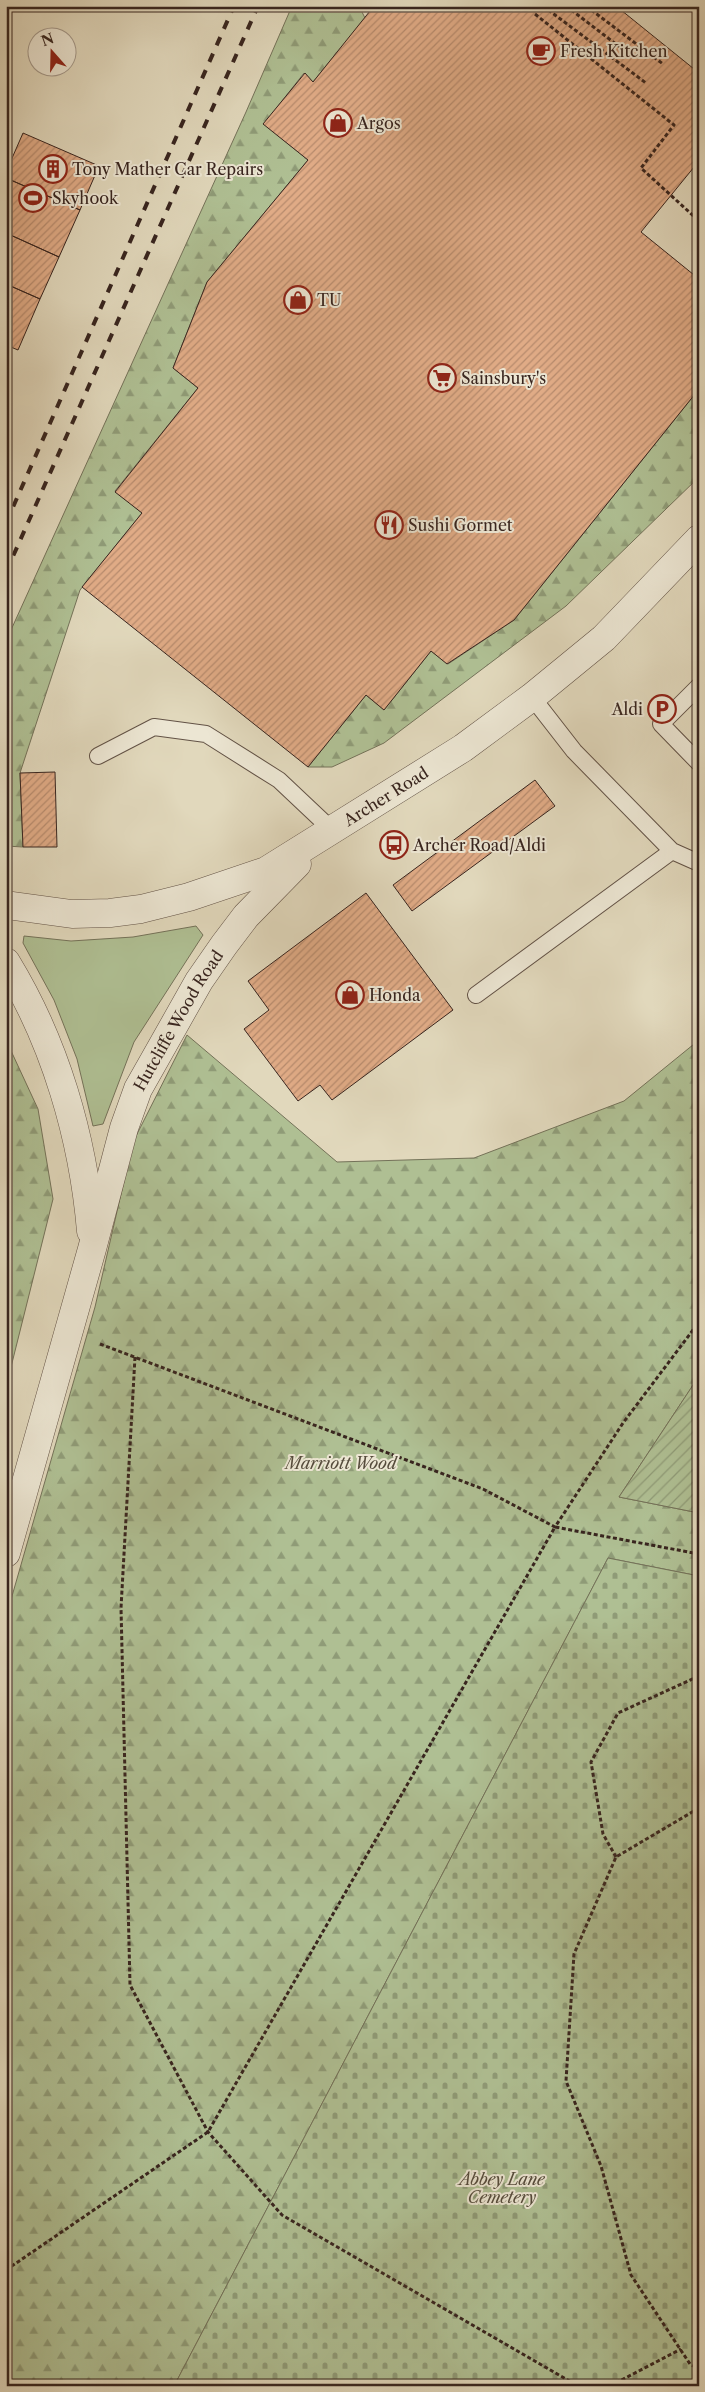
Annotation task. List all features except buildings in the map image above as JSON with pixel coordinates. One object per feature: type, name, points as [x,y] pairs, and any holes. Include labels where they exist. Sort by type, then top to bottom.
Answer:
[{"type":"street","name":"Archer Road","points":[[6,905],[72,914],[110,913],[140,909],[189,897],[266,871],[463,748],[532,697],[604,638],[699,539]]},
{"type":"street","name":"Hutcliffe Wood Road","points":[[6,1553],[92,1250],[124,1128],[138,1089],[153,1058],[199,981],[246,916],[332,830]]},
{"type":"street","name":"Hutcliffe Wood Road","points":[[6,962],[22,988],[40,1025],[65,1095],[88,1202],[92,1250]]},
{"type":"lane","points":[[699,686],[661,724],[699,763]]},
{"type":"lane","points":[[532,697],[574,751],[672,851],[699,863]]},
{"type":"lane","points":[[98,756],[154,727],[206,734],[279,780],[332,830]]},
{"type":"lane","points":[[476,995],[672,851]]},
{"type":"path","points":[[543,6],[646,83]]},
{"type":"path","points":[[566,6],[628,54]]},
{"type":"path","points":[[586,6],[663,64]]},
{"type":"path","points":[[535,14],[674,125],[641,168],[699,221]]},
{"type":"path","points":[[6,2270],[208,2132],[555,1527],[623,1423],[699,1322]]},
{"type":"path","points":[[69,1332],[483,1489],[555,1527],[699,1554]]},
{"type":"path","points":[[135,1357],[121,1608],[130,1985],[208,2132],[282,2214],[578,2386]]},
{"type":"path","points":[[616,1858],[603,1834],[592,1762],[618,1713],[699,1676]]},
{"type":"path","points":[[699,1808],[616,1858],[574,1954],[566,2081],[601,2166],[631,2276],[690,2364],[699,2369]]},
{"type":"path","points":[[610,2386],[681,2349]]},
{"type":"green space","points":[[292,6],[359,6],[365,18],[313,82],[304,73],[264,124],[308,160],[207,282],[173,368],[198,388],[115,491],[142,513],[80,590],[20,773],[23,847],[6,846],[6,641],[246,112]]},
{"type":"green space","points":[[699,389],[699,477],[566,606],[384,743],[332,767],[308,767],[366,695],[384,710],[431,651],[448,664],[514,620]]},
{"type":"green space","points":[[196,926],[203,935],[134,1042],[103,1124],[93,1126],[77,1059],[54,1000],[23,943],[24,936],[71,941],[133,937]]},
{"type":"green space","name":"Marriott Wood","points":[[187,1035],[337,1162],[474,1158],[624,1101],[699,1040],[699,1376],[619,1497],[699,1513],[699,1576],[608,1558],[174,2386],[6,2386],[6,1617],[95,1307],[133,1142]]},
{"type":"green space","points":[[6,1040],[38,1109],[53,1199],[6,1387]]},
{"type":"green space","points":[[699,1376],[699,1513],[619,1497]]},
{"type":"green space","name":"Abbey Lane Cemetery","points":[[608,1558],[699,1576],[699,2386],[174,2386]]},
{"type":"railway","points":[[6,523],[234,6]]},
{"type":"railway","points":[[6,572],[258,6]]},
{"type":"place","name":"Fresh Kitchen","points":[[541,51]]},
{"type":"place","name":"Argos","points":[[338,123]]},
{"type":"place","name":"Tony Mather Car Repairs","points":[[53,169]]},
{"type":"place","name":"Skyhook","points":[[33,198]]},
{"type":"place","name":"TU","points":[[298,300]]},
{"type":"place","name":"Sainsbury's","points":[[442,378]]},
{"type":"place","name":"Sushi Gormet","points":[[389,525]]},
{"type":"place","name":"Aldi","points":[[662,709]]},
{"type":"place","name":"Archer Road/Aldi","points":[[394,845]]},
{"type":"place","name":"Honda","points":[[350,995]]}]
